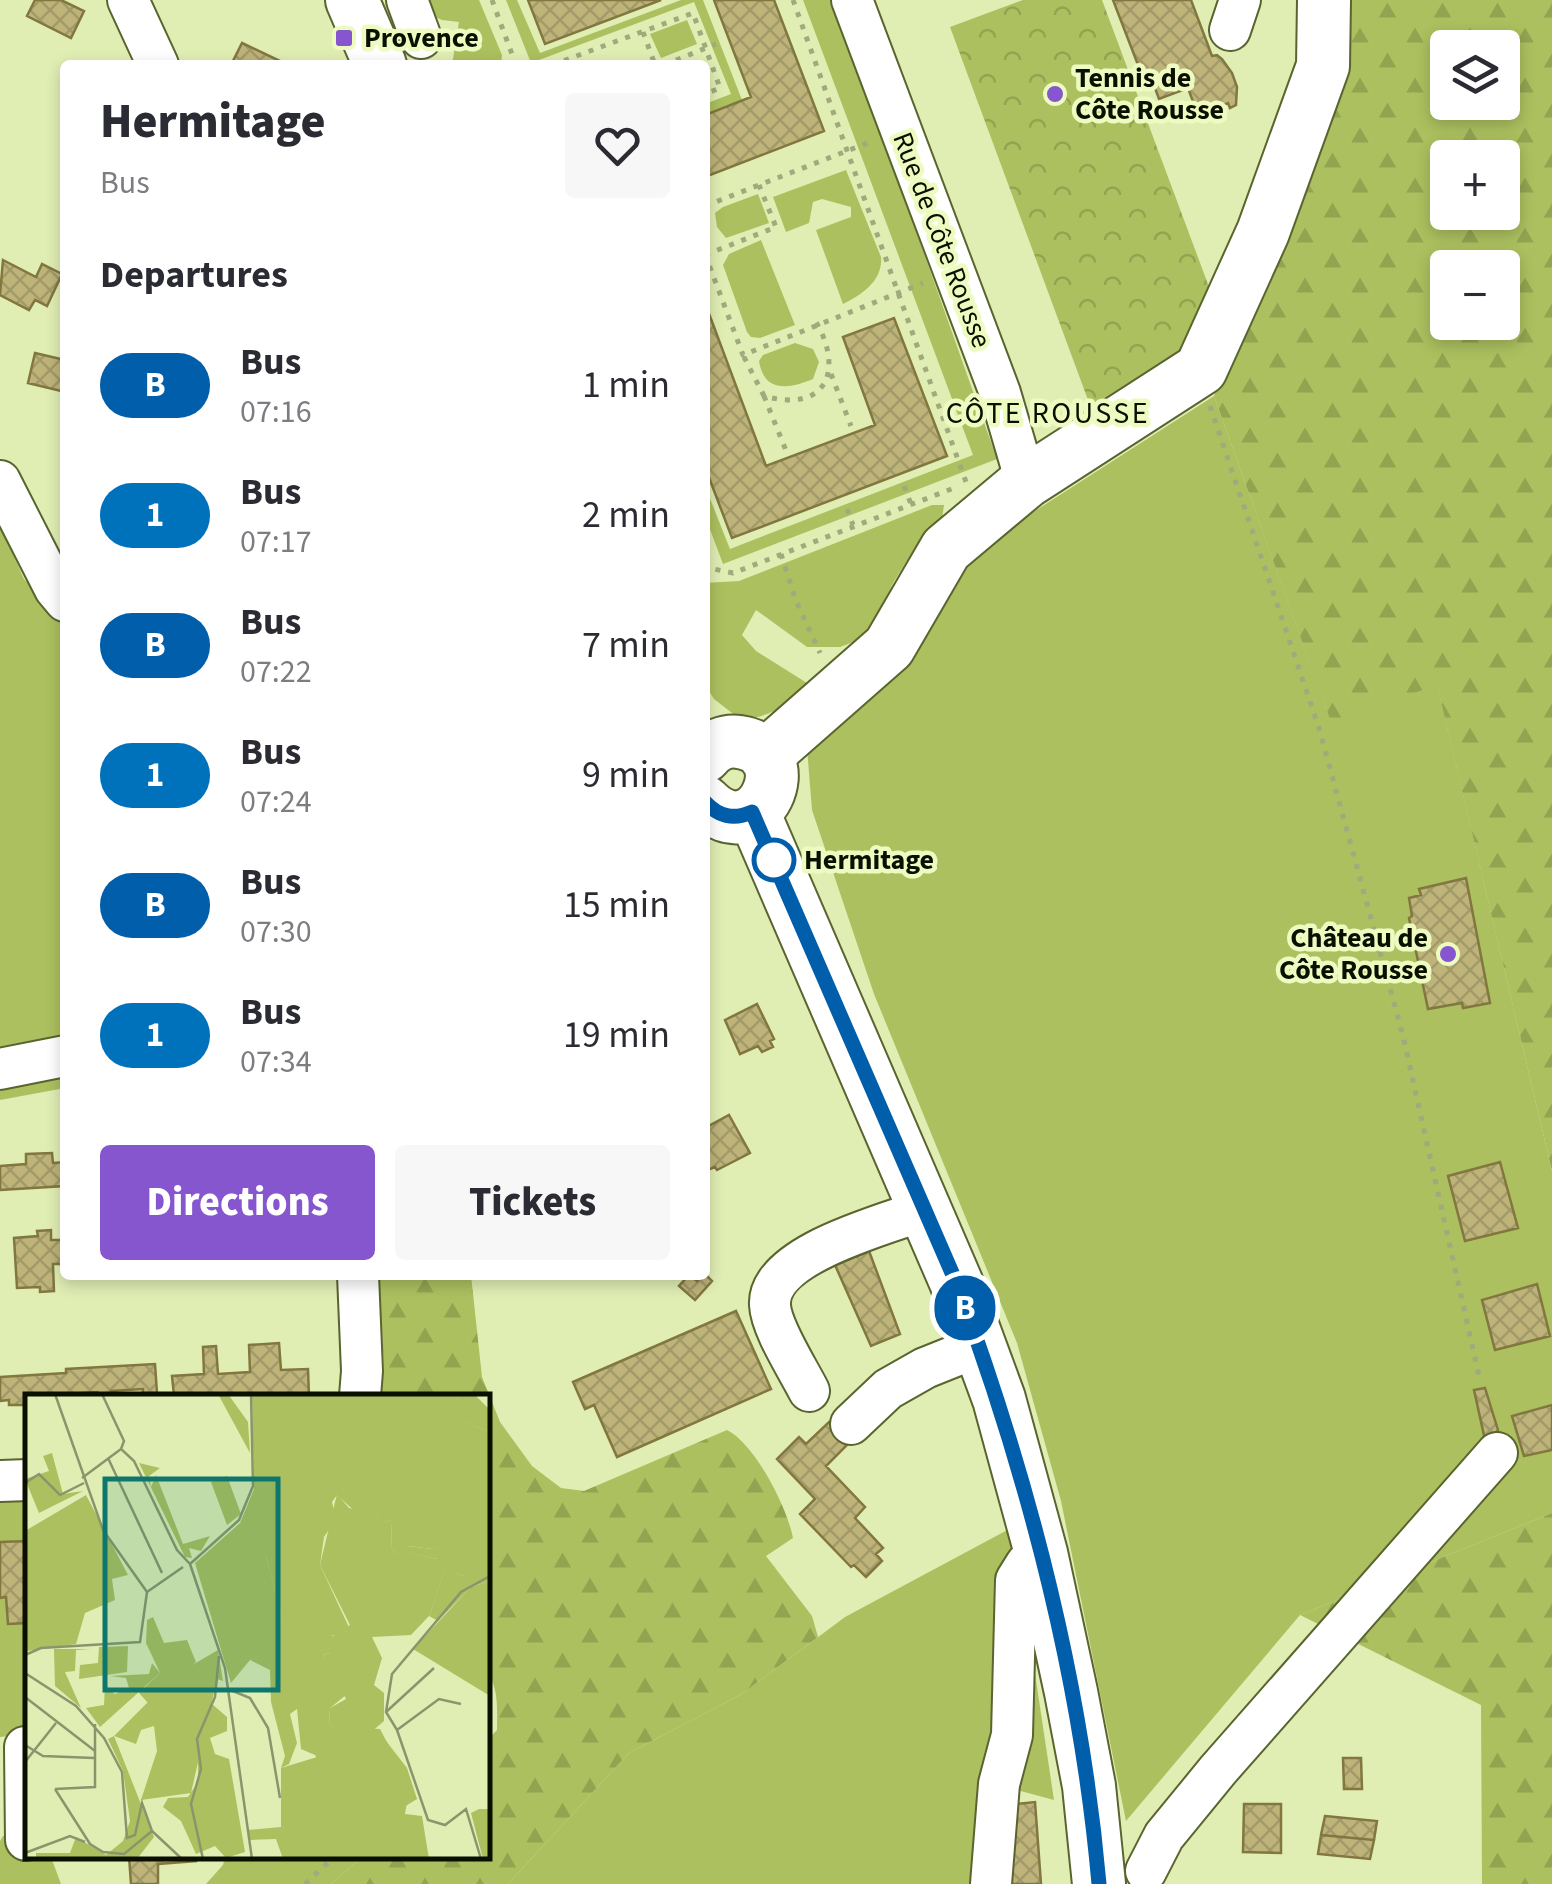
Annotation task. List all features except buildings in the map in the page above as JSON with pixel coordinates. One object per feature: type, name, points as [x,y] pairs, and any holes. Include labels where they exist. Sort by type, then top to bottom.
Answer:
[{"type":"main road","points":[[352,0],[401,52]]},
{"type":"main road","points":[[766,756],[888,647],[946,549],[1026,482],[1200,369],[1263,232],[1323,66],[1324,0]]},
{"type":"main road","points":[[710,745],[746,742],[766,756],[773,780],[771,792],[729,807],[924,1210],[980,1346],[1015,1451],[1042,1553],[1089,1786],[1125,1879]]},
{"type":"street","points":[[128,0],[156,60]]},
{"type":"street","points":[[401,52],[407,0]]},
{"type":"street","name":"Rue de Côte Rousse","points":[[852,0],[1000,393],[1026,482]]},
{"type":"street","points":[[0,480],[60,595]]},
{"type":"street","points":[[0,1069],[60,1057]]},
{"type":"street","points":[[808,1391],[770,1303],[776,1283],[815,1249],[924,1210]]},
{"type":"street","points":[[358,1280],[360,1394]]},
{"type":"street","points":[[851,1424],[888,1389],[925,1368],[980,1346]]},
{"type":"street","points":[[1125,1879],[1497,1453]]},
{"type":"street","points":[[0,1482],[25,1480]]},
{"type":"street","points":[[990,1884],[999,1784],[1012,1735],[1016,1580],[1026,1564],[1042,1553]]},
{"type":"street","points":[[18,1749],[25,1829]]},
{"type":"path","points":[[492,0],[514,60]]},
{"type":"path","points":[[710,568],[734,573],[966,483],[792,0]]},
{"type":"path","points":[[576,60],[693,13],[720,88],[710,92]]},
{"type":"path","points":[[643,32],[653,60]]},
{"type":"path","points":[[676,60],[716,44]]},
{"type":"path","points":[[710,204],[901,130]]},
{"type":"path","points":[[710,253],[777,231],[759,185]]},
{"type":"path","points":[[710,268],[786,453]]},
{"type":"path","points":[[743,356],[954,272]]},
{"type":"path","points":[[814,317],[830,357],[830,374],[851,426]]},
{"type":"path","points":[[1200,369],[1319,728],[1403,1036],[1480,1376]]},
{"type":"path","points":[[764,396],[784,401],[804,398],[819,390],[830,374]]},
{"type":"path","points":[[904,486],[911,504]]},
{"type":"path","points":[[848,509],[854,526]]},
{"type":"path","points":[[781,554],[796,601],[821,654]]},
{"type":"path","points":[[305,1884],[332,1859]]},
{"type":"green space","points":[[421,0],[479,0],[502,60],[453,60],[459,22],[424,12]]},
{"type":"green space","points":[[506,0],[517,0],[540,53],[681,0],[703,0],[742,100],[710,112],[710,102],[731,94],[694,2],[539,60],[530,60]]},
{"type":"green space","points":[[803,0],[834,0],[997,459],[723,564],[710,529],[710,499],[730,549],[973,455]]},
{"type":"green space","points":[[1023,0],[1102,0],[1218,311],[1197,351],[1091,408],[950,27]]},
{"type":"green space","points":[[1336,0],[1552,0],[1552,1171],[1437,685],[1331,722],[1214,396],[1338,91]]},
{"type":"green space","points":[[687,20],[697,44],[661,58],[650,34]]},
{"type":"green space","points":[[846,170],[881,265],[864,291],[843,304],[816,230],[851,217],[851,207],[822,199],[813,202],[809,223],[786,232],[773,197]]},
{"type":"green space","points":[[758,194],[769,223],[726,238],[717,227],[715,213]]},
{"type":"green space","points":[[761,240],[795,325],[760,338],[747,332],[723,265],[729,254]]},
{"type":"green space","points":[[795,343],[813,349],[819,362],[813,379],[779,386],[766,379],[759,361],[763,355]]},
{"type":"green space","points":[[1214,396],[1331,721],[1437,684],[1552,1171],[1552,1513],[1300,1615],[1126,1821],[1061,1501],[1017,1343],[874,994],[812,810],[807,748],[940,603],[985,543]]},
{"type":"green space","points":[[932,505],[944,505],[942,519],[921,538],[893,583],[874,625],[859,640],[840,647],[807,647],[756,610],[742,635],[756,651],[807,683],[778,709],[741,720],[710,693],[710,583],[739,581]]},
{"type":"green space","points":[[0,525],[24,579],[60,619],[60,1089],[0,1100]]},
{"type":"green space","points":[[379,1280],[472,1280],[482,1377],[489,1394],[378,1394],[384,1370]]},
{"type":"green space","points":[[490,1397],[500,1422],[532,1466],[561,1488],[584,1491],[727,1430],[738,1437],[768,1478],[793,1538],[766,1556],[812,1616],[818,1637],[742,1694],[629,1753],[508,1884],[331,1884],[360,1859],[490,1859],[490,1737],[497,1730],[492,1680]]},
{"type":"green space","points":[[25,1497],[25,1734],[0,1737],[0,1498]]},
{"type":"green space","points":[[1552,1513],[1552,1884],[1482,1884],[1481,1705],[1300,1615]]},
{"type":"green space","points":[[1013,1527],[1054,1800],[999,1785],[980,1884],[508,1884],[629,1753],[742,1694],[845,1617]]},
{"type":"green space","points":[[15,1835],[25,1851],[25,1859],[52,1859],[61,1884],[0,1884],[3,1836]]},
{"type":"green space","points":[[224,1859],[360,1859],[331,1884],[206,1884]]},
{"type":"bus line","name":"B","points":[[710,807],[730,817],[752,812],[956,1282],[980,1346],[1015,1451],[1042,1553],[1089,1786],[1099,1884]]},
{"type":"place","name":"Provence","points":[[344,38]]},
{"type":"place","name":"Tennis de Côte Rousse","points":[[1055,94]]},
{"type":"place","name":"Hermitage","points":[[774,860]]},
{"type":"place","name":"Château de Côte Rousse","points":[[1448,954]]},
{"type":"district","name":"CÔTE ROUSSE","points":[[1048,413]]}]
